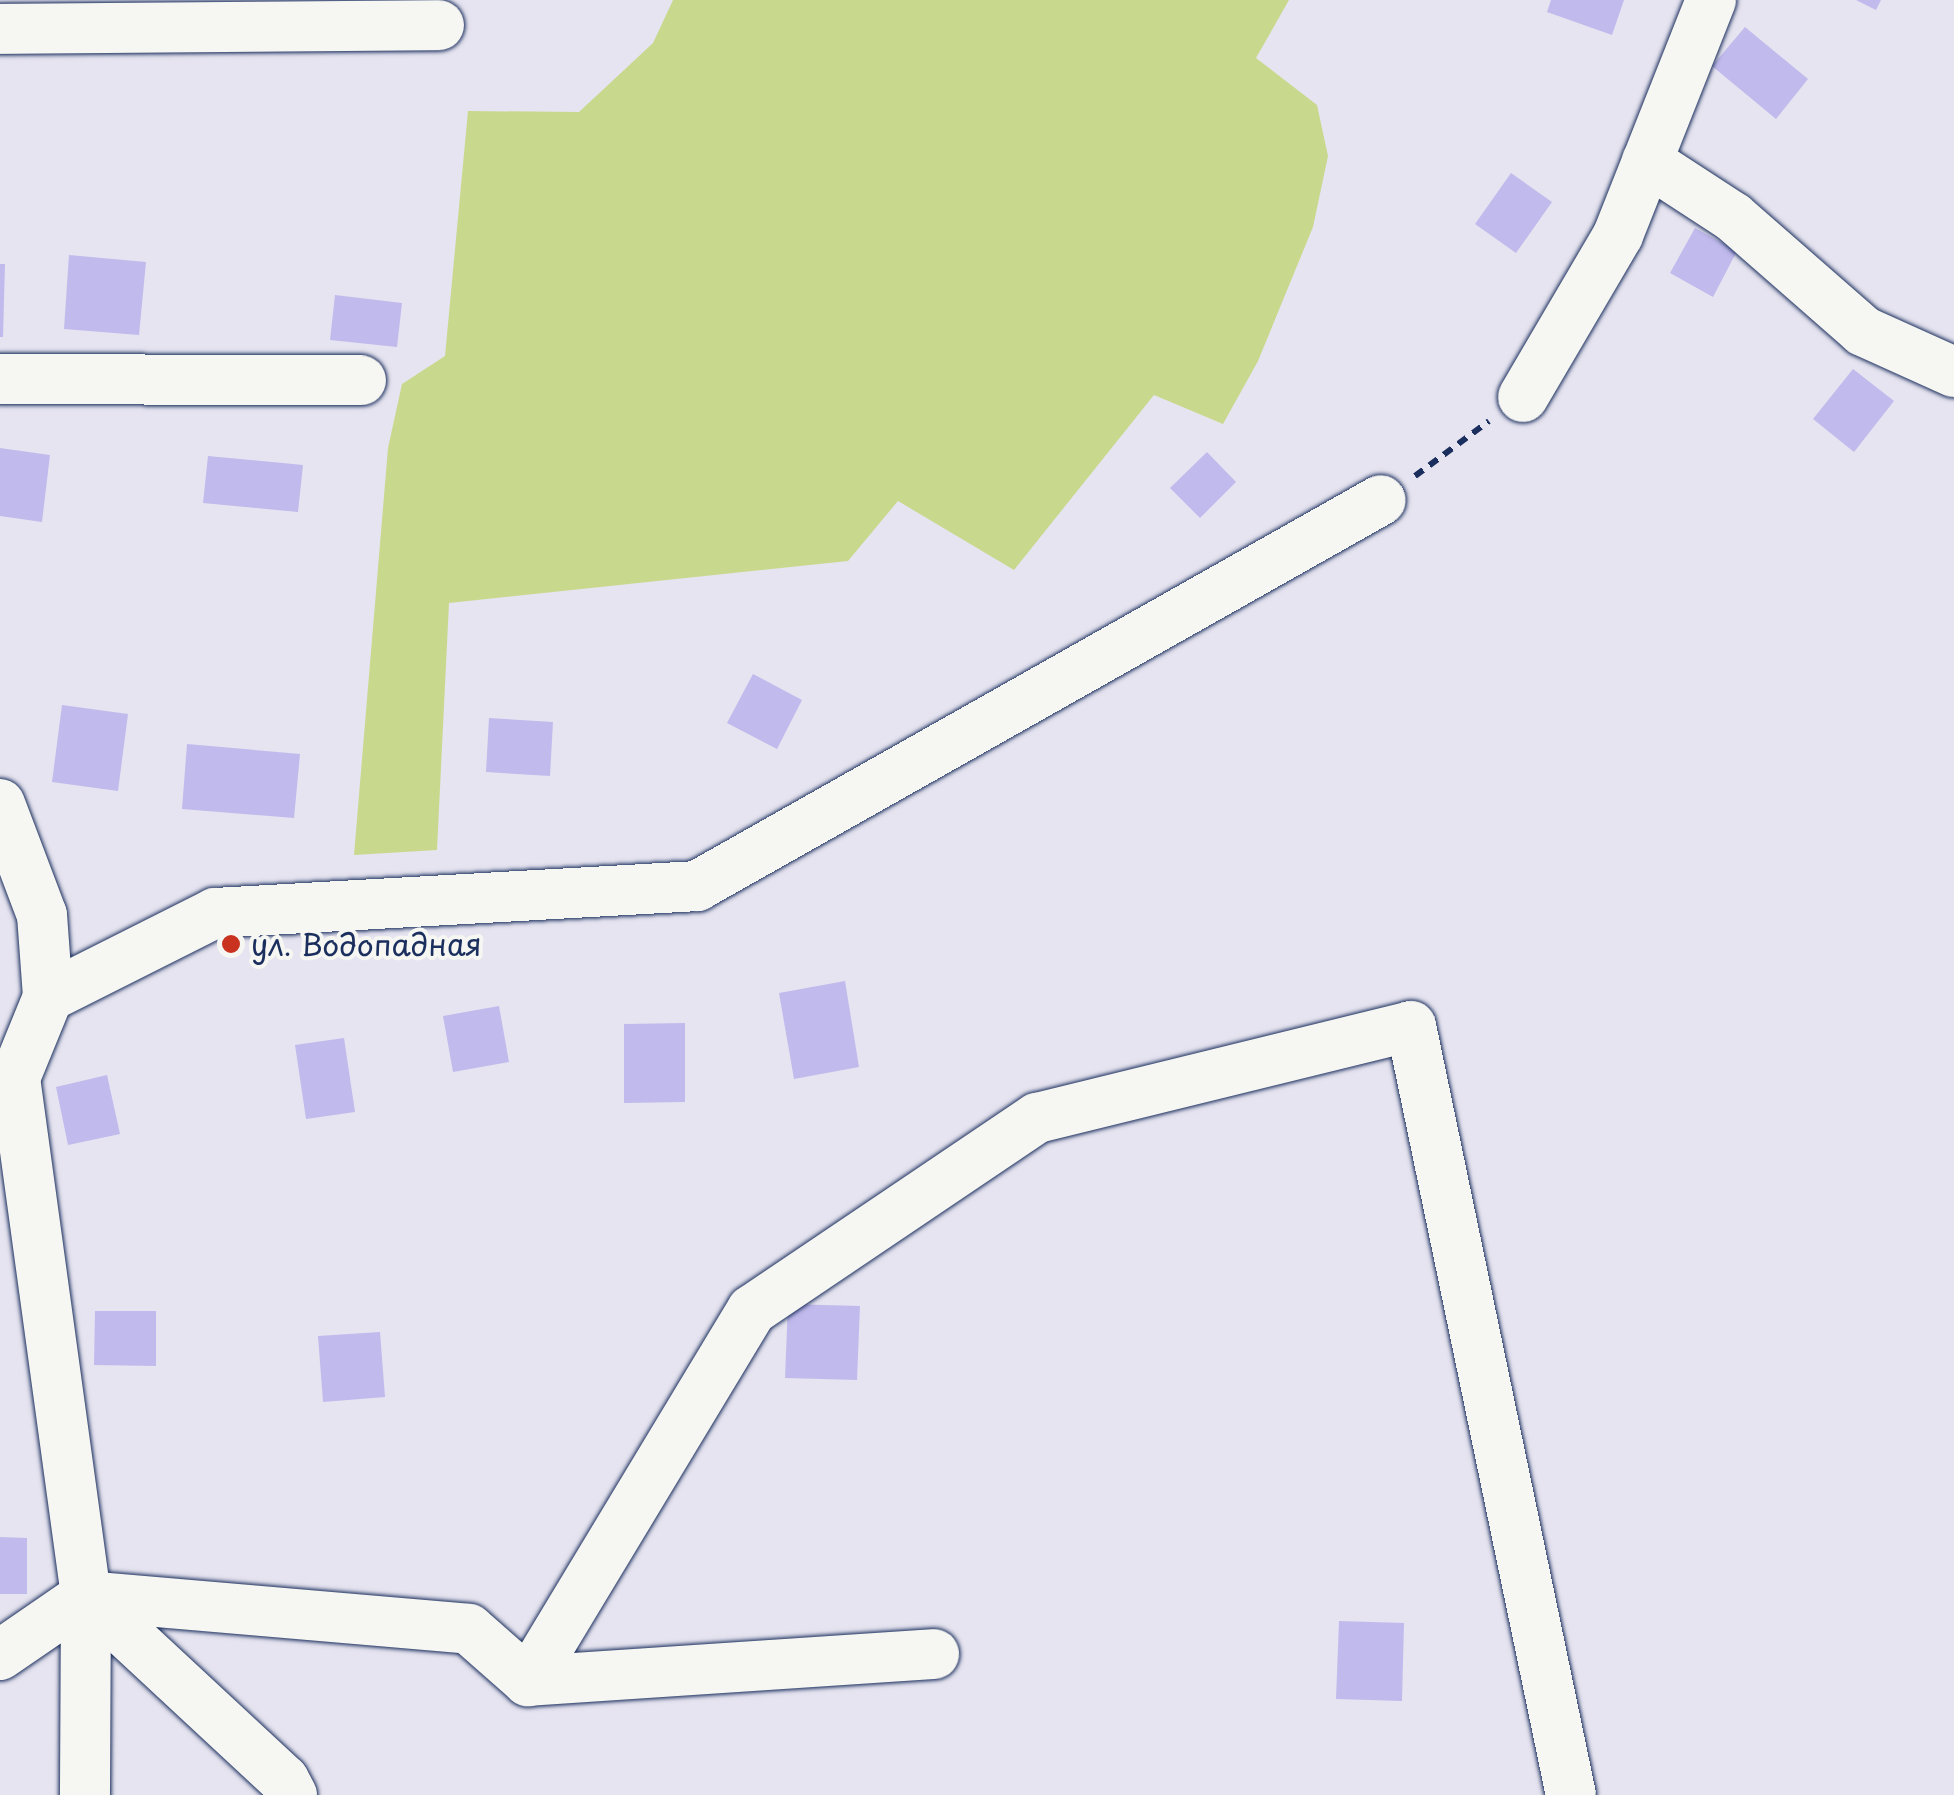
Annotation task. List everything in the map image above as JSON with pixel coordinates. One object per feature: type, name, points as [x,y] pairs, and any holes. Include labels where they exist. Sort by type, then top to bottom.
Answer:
[{"type":"street","points":[[1523,397],[1618,235],[1711,0]]},
{"type":"street","points":[[0,29],[439,24]]},
{"type":"street","points":[[1647,160],[1732,217],[1863,331],[1954,372]]},
{"type":"street","points":[[0,379],[361,380]]},
{"type":"street","points":[[48,997],[215,913],[697,886],[1381,500]]},
{"type":"street","points":[[0,804],[42,914],[48,997],[7,1078],[86,1596],[85,1795]]},
{"type":"street","points":[[528,1681],[752,1310],[1037,1118],[1412,1026],[1571,1795]]},
{"type":"street","points":[[86,1596],[284,1780],[292,1795]]},
{"type":"street","points":[[0,1656],[86,1596],[469,1629],[528,1681],[934,1654]]},
{"type":"path","points":[[1381,500],[1523,397]]},
{"type":"green space","points":[[673,0],[1289,0],[1256,58],[1317,105],[1328,156],[1313,227],[1258,361],[1223,424],[1154,395],[1014,570],[898,501],[848,561],[449,603],[437,850],[354,855],[388,448],[402,384],[445,356],[468,111],[579,112],[653,43]]},
{"type":"building","points":[[1551,0],[1624,0],[1612,35],[1547,12]]},
{"type":"building","points":[[1856,0],[1881,0],[1876,10]]},
{"type":"building","points":[[1745,27],[1808,79],[1776,119],[1712,66]]},
{"type":"building","points":[[1511,173],[1552,202],[1516,253],[1475,224]]},
{"type":"building","points":[[1695,228],[1737,251],[1713,297],[1670,273]]},
{"type":"building","points":[[69,255],[146,262],[139,335],[64,329]]},
{"type":"building","points":[[0,264],[5,264],[3,337],[0,337]]},
{"type":"building","points":[[335,295],[402,303],[397,347],[330,340]]},
{"type":"building","points":[[1853,369],[1894,401],[1854,452],[1813,419]]},
{"type":"building","points":[[0,448],[50,455],[42,522],[0,516]]},
{"type":"building","points":[[1207,452],[1236,482],[1200,518],[1170,488]]},
{"type":"building","points":[[208,456],[303,465],[298,512],[203,503]]},
{"type":"building","points":[[753,674],[802,700],[777,749],[727,723]]},
{"type":"building","points":[[62,705],[128,714],[118,791],[52,782]]},
{"type":"building","points":[[489,718],[553,722],[550,776],[486,772]]},
{"type":"building","points":[[187,744],[300,754],[294,818],[182,809]]},
{"type":"building","points":[[845,981],[859,1067],[794,1079],[779,993]]},
{"type":"building","points":[[499,1006],[509,1062],[453,1072],[443,1016]]},
{"type":"building","points":[[685,1023],[685,1102],[624,1103],[624,1024]]},
{"type":"building","points":[[344,1038],[355,1112],[306,1119],[295,1045]]},
{"type":"building","points":[[107,1075],[120,1134],[68,1145],[56,1087]]},
{"type":"building","points":[[788,1304],[860,1306],[857,1380],[785,1378]]},
{"type":"building","points":[[95,1311],[156,1311],[156,1366],[94,1365]]},
{"type":"building","points":[[380,1332],[385,1397],[323,1402],[318,1336]]},
{"type":"building","points":[[0,1537],[27,1538],[27,1594],[0,1594]]},
{"type":"building","points":[[1339,1621],[1404,1623],[1402,1701],[1336,1699]]},
{"type":"place","name":"ул. Водопадная","points":[[231,944]]}]
